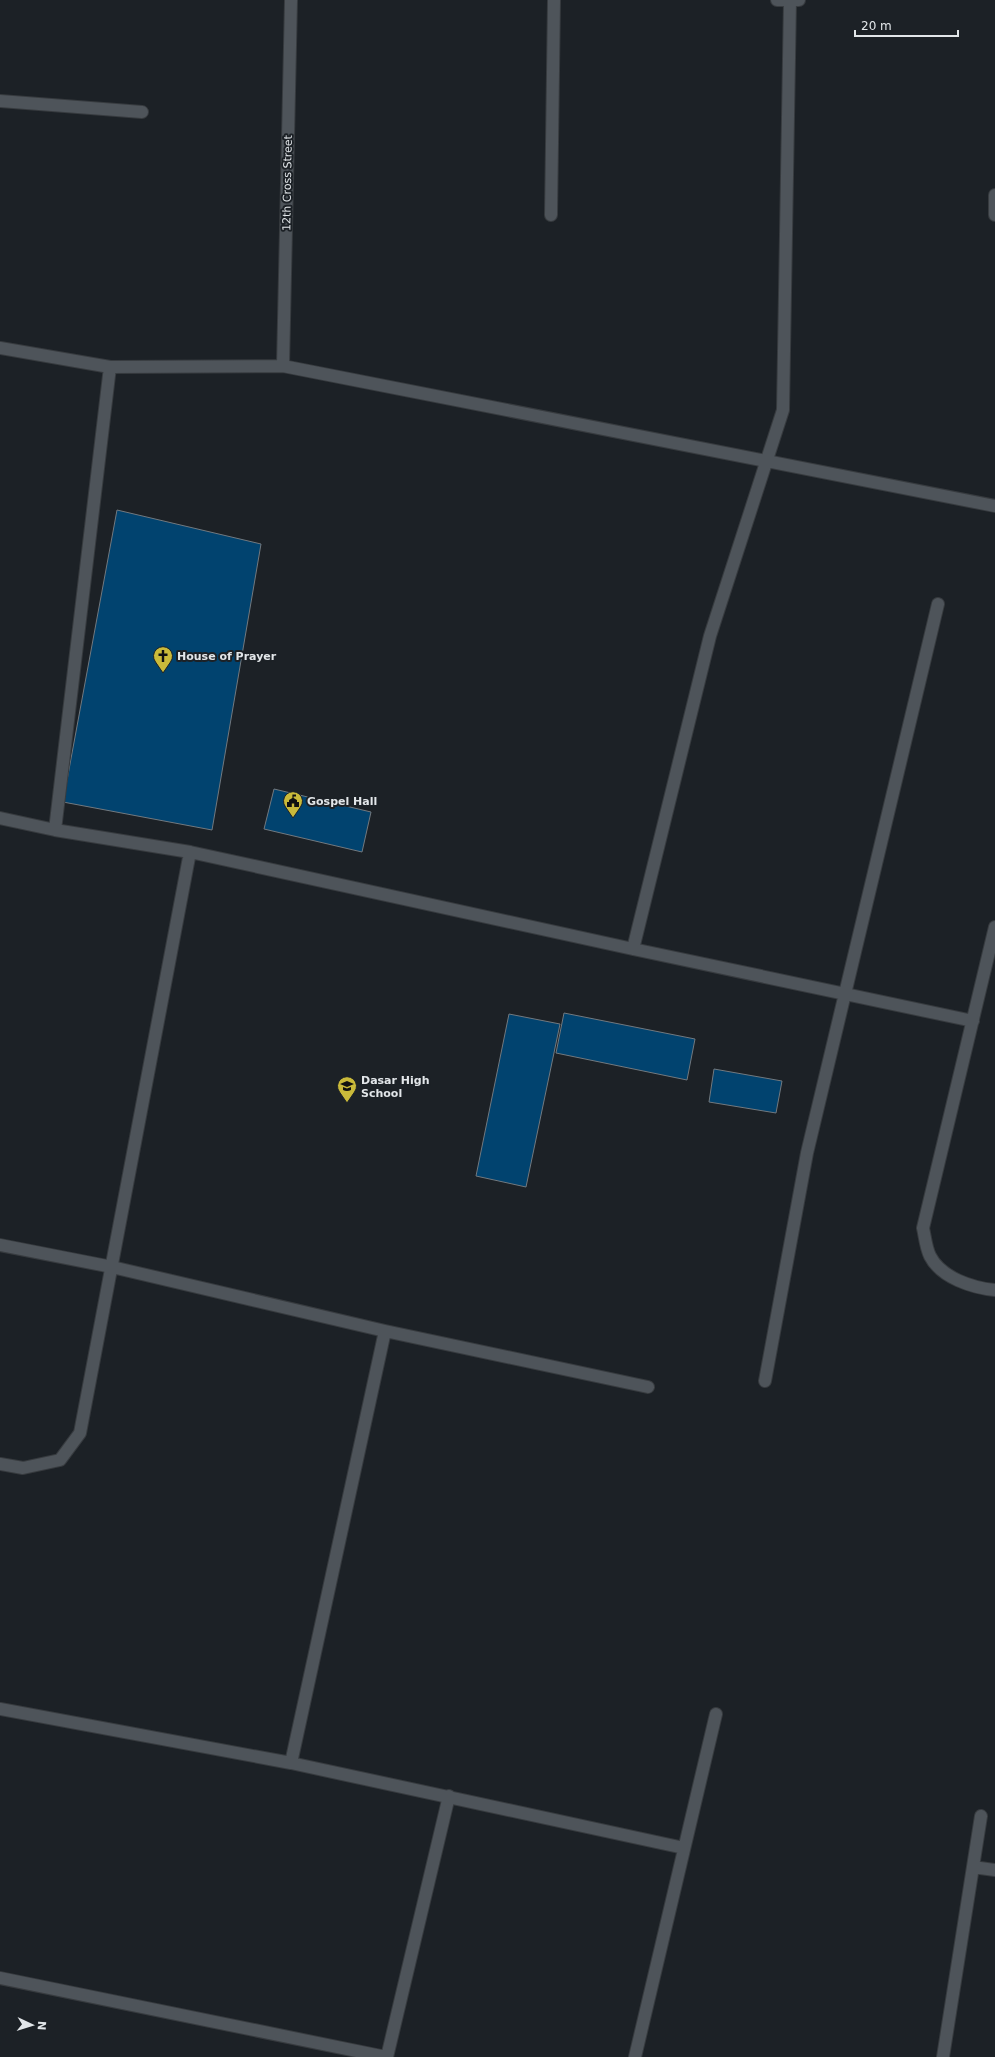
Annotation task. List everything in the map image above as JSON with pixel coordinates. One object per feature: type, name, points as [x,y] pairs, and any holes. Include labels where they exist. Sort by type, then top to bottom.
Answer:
[{"type":"street","name":"12th Cross Street","points":[[283,366],[292,0]]},
{"type":"street","points":[[551,215],[554,0]]},
{"type":"street","points":[[633,950],[710,636],[783,410],[793,0],[777,0]]},
{"type":"street","points":[[0,101],[142,112]]},
{"type":"street","points":[[995,195],[995,214]]},
{"type":"street","points":[[0,348],[110,367],[283,366],[995,506]]},
{"type":"street","points":[[55,830],[110,367]]},
{"type":"street","points":[[765,1381],[807,1153],[938,604]]},
{"type":"street","points":[[0,818],[55,830],[190,852],[633,950],[973,1021]]},
{"type":"street","points":[[0,1464],[23,1468],[60,1460],[80,1433],[190,852]]},
{"type":"street","points":[[995,927],[923,1228],[930,1256],[944,1272],[978,1288],[995,1290]]},
{"type":"street","points":[[0,1246],[112,1267],[385,1331],[648,1387]]},
{"type":"street","points":[[291,1763],[385,1331]]},
{"type":"street","points":[[0,1709],[291,1763],[684,1848]]},
{"type":"street","points":[[635,2057],[716,1714]]},
{"type":"street","points":[[0,1978],[387,2057],[449,1796]]},
{"type":"street","points":[[943,2057],[981,1816]]},
{"type":"street","points":[[973,1867],[995,1870]]},
{"type":"building","name":"House of Prayer","points":[[117,510],[261,544],[212,830],[63,802]]},
{"type":"building","points":[[274,789],[371,812],[362,852],[264,829]]},
{"type":"building","points":[[564,1013],[695,1039],[687,1080],[556,1053]]},
{"type":"building","points":[[509,1014],[560,1024],[526,1187],[476,1176]]},
{"type":"building","points":[[714,1069],[782,1081],[776,1113],[709,1102]]},
{"type":"place","name":"House of Prayer","points":[[163,673]]},
{"type":"place","name":"Gospel Hall","points":[[293,818]]},
{"type":"place","name":"Dasar High School","points":[[347,1103]]}]
